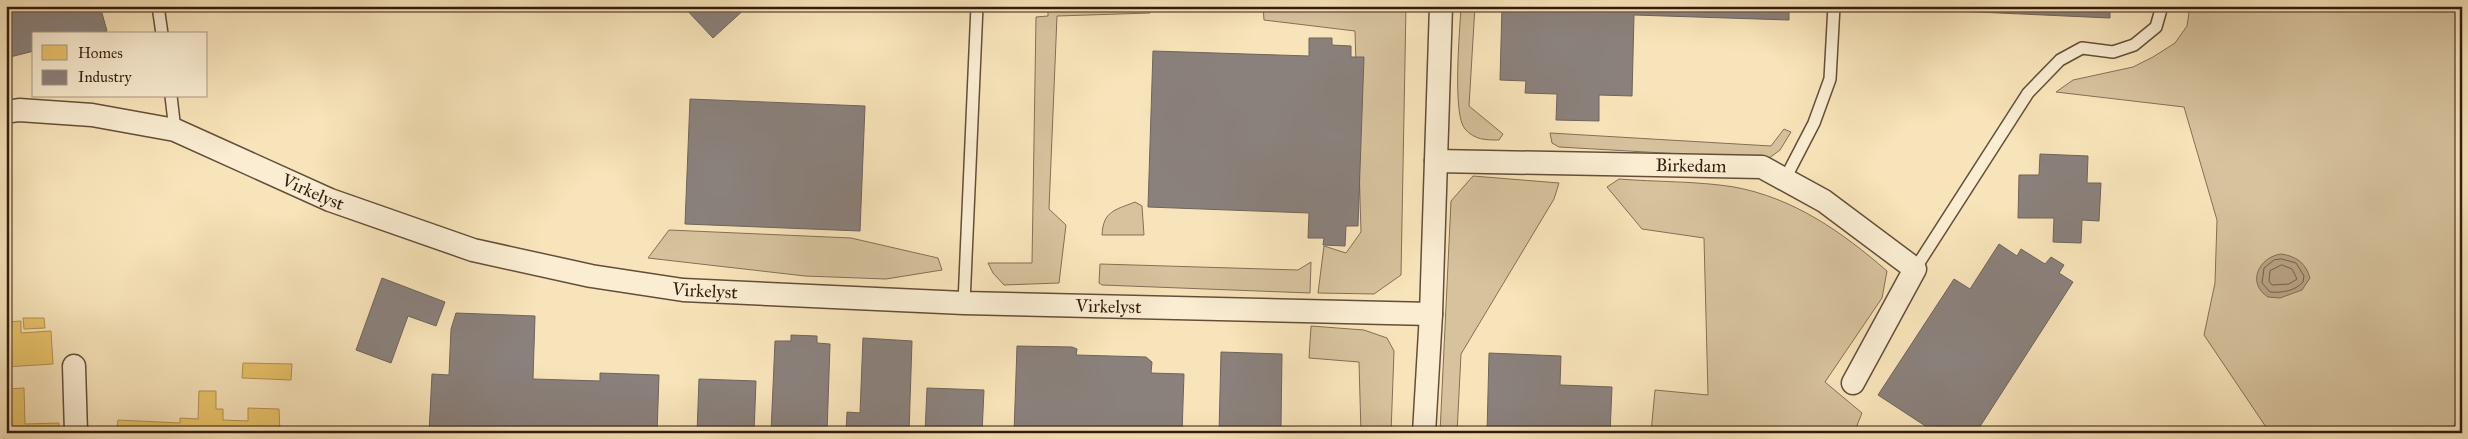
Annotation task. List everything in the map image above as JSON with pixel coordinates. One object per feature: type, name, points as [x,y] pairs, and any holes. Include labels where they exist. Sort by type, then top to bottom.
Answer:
[{"type":"street","points":[[1424,433],[1431,314],[1441,6]]},
{"type":"street","name":"Virkelyst","points":[[6,112],[19,110],[92,115],[176,130],[339,203],[472,250],[591,276],[683,290],[964,303],[1431,314]]},
{"type":"street","name":"Birkedam","points":[[1436,161],[1762,167],[1824,201],[1915,269]]},
{"type":"street","points":[[1853,383],[1915,269]]},
{"type":"street","points":[[74,366],[76,433]]},
{"type":"lane","points":[[158,6],[162,32]]},
{"type":"lane","points":[[964,303],[977,6]]},
{"type":"lane","points":[[1785,179],[1814,124],[1830,79],[1834,6]]},
{"type":"lane","points":[[1915,269],[2028,93],[2060,60],[2082,48],[2113,52],[2134,45],[2156,27],[2162,6]]},
{"type":"lane","points":[[171,98],[176,130]]},
{"type":"shaded area","points":[[1048,6],[1151,6],[1150,13],[1057,16],[1049,209],[1066,225],[1059,283],[1004,285],[993,273],[988,263],[1032,263],[1036,17],[1048,16]]},
{"type":"shaded area","points":[[1263,6],[1406,6],[1401,275],[1374,294],[1318,293],[1324,246],[1346,253],[1361,232],[1355,31],[1264,20]]},
{"type":"shaded area","points":[[1461,6],[1475,6],[1469,106],[1503,134],[1499,140],[1476,137],[1465,129],[1461,120],[1458,90],[1458,51]]},
{"type":"shaded area","points":[[2190,6],[2462,6],[2462,415],[2450,431],[2270,433],[2204,335],[2215,283],[2217,220],[2184,107],[2056,92],[2073,80],[2133,67],[2175,43],[2187,26]]},
{"type":"shaded area","points":[[1784,129],[1791,132],[1780,150],[1768,159],[1559,147],[1552,143],[1550,133],[1771,146]]},
{"type":"shaded area","points":[[1473,176],[1559,183],[1554,199],[1461,354],[1457,433],[1440,433],[1451,201]]},
{"type":"shaded area","points":[[1619,179],[1720,185],[1756,192],[1777,199],[1816,218],[1835,230],[1887,271],[1882,298],[1825,382],[1862,413],[1854,433],[1651,433],[1655,390],[1708,395],[1704,238],[1642,229],[1607,187]]},
{"type":"shaded area","points":[[1135,202],[1142,206],[1144,235],[1102,235],[1105,221],[1111,212]]},
{"type":"shaded area","points":[[669,230],[851,238],[938,258],[942,270],[886,279],[805,276],[648,258]]},
{"type":"shaded area","points":[[1311,262],[1310,293],[1102,285],[1099,283],[1100,264],[1298,270]]},
{"type":"shaded area","points":[[1311,326],[1364,330],[1387,338],[1394,351],[1391,433],[1361,433],[1359,362],[1309,358]]},
{"type":"water","points":[[2281,254],[2291,256],[2300,261],[2306,268],[2310,278],[2302,290],[2280,298],[2268,297],[2261,291],[2258,285],[2258,271],[2267,260]]},
{"type":"building: Homes","points":[[23,318],[44,318],[45,328],[24,329]]},
{"type":"building: Homes","points":[[21,321],[21,333],[51,331],[53,364],[6,367],[6,322]]},
{"type":"building: Homes","points":[[243,363],[292,364],[291,380],[242,378]]},
{"type":"building: Homes","points":[[24,388],[25,424],[59,423],[59,433],[6,433],[6,389]]},
{"type":"building: Homes","points":[[199,391],[216,391],[216,409],[223,409],[223,420],[248,421],[248,408],[279,409],[280,433],[108,433],[109,427],[117,428],[118,420],[180,423],[180,418],[198,419]]},
{"type":"building: Industry","points":[[6,6],[100,6],[107,31],[32,32],[32,52],[6,58]]},
{"type":"building: Industry","points":[[683,6],[748,6],[713,38]]},
{"type":"building: Industry","points":[[1502,6],[1816,6],[1816,10],[1789,9],[1789,20],[1634,15],[1632,96],[1599,95],[1599,121],[1556,120],[1557,94],[1525,93],[1526,81],[1500,80]]},
{"type":"building: Industry","points":[[1910,6],[2110,6],[2110,18],[1910,9]]},
{"type":"building: Industry","points":[[1309,38],[1332,38],[1332,45],[1351,46],[1351,57],[1364,57],[1358,226],[1346,226],[1345,246],[1323,245],[1324,238],[1308,238],[1309,213],[1148,207],[1153,51],[1309,56]]},
{"type":"building: Industry","points":[[690,99],[865,106],[860,231],[685,224]]},
{"type":"building: Industry","points":[[2040,154],[2088,156],[2087,183],[2101,183],[2099,221],[2082,220],[2081,243],[2053,242],[2054,218],[2018,218],[2019,175],[2039,175]]},
{"type":"building: Industry","points":[[1999,244],[2017,256],[2021,249],[2045,264],[2051,257],[2064,265],[2059,273],[2073,282],[1979,428],[1931,426],[1930,429],[1878,395],[1954,279],[1970,289]]},
{"type":"building: Industry","points":[[382,278],[445,302],[436,326],[408,316],[391,363],[356,350]]},
{"type":"building: Industry","points":[[456,313],[535,316],[533,379],[600,381],[600,373],[659,375],[657,433],[429,433],[432,374],[449,375],[451,329]]},
{"type":"building: Industry","points":[[791,335],[817,336],[817,343],[830,344],[827,433],[771,433],[775,341],[791,341]]},
{"type":"building: Industry","points":[[863,338],[912,341],[909,433],[846,433],[847,412],[860,413]]},
{"type":"building: Industry","points":[[1017,346],[1072,347],[1077,349],[1076,355],[1146,357],[1152,362],[1151,373],[1184,374],[1182,433],[1014,433]]},
{"type":"building: Industry","points":[[1221,352],[1282,354],[1281,427],[1357,429],[1359,433],[1219,433]]},
{"type":"building: Industry","points":[[1489,353],[1561,356],[1560,385],[1612,387],[1610,433],[1487,433]]},
{"type":"building: Industry","points":[[699,379],[756,381],[754,433],[697,433]]},
{"type":"building: Industry","points":[[927,388],[984,390],[982,433],[925,433]]}]
